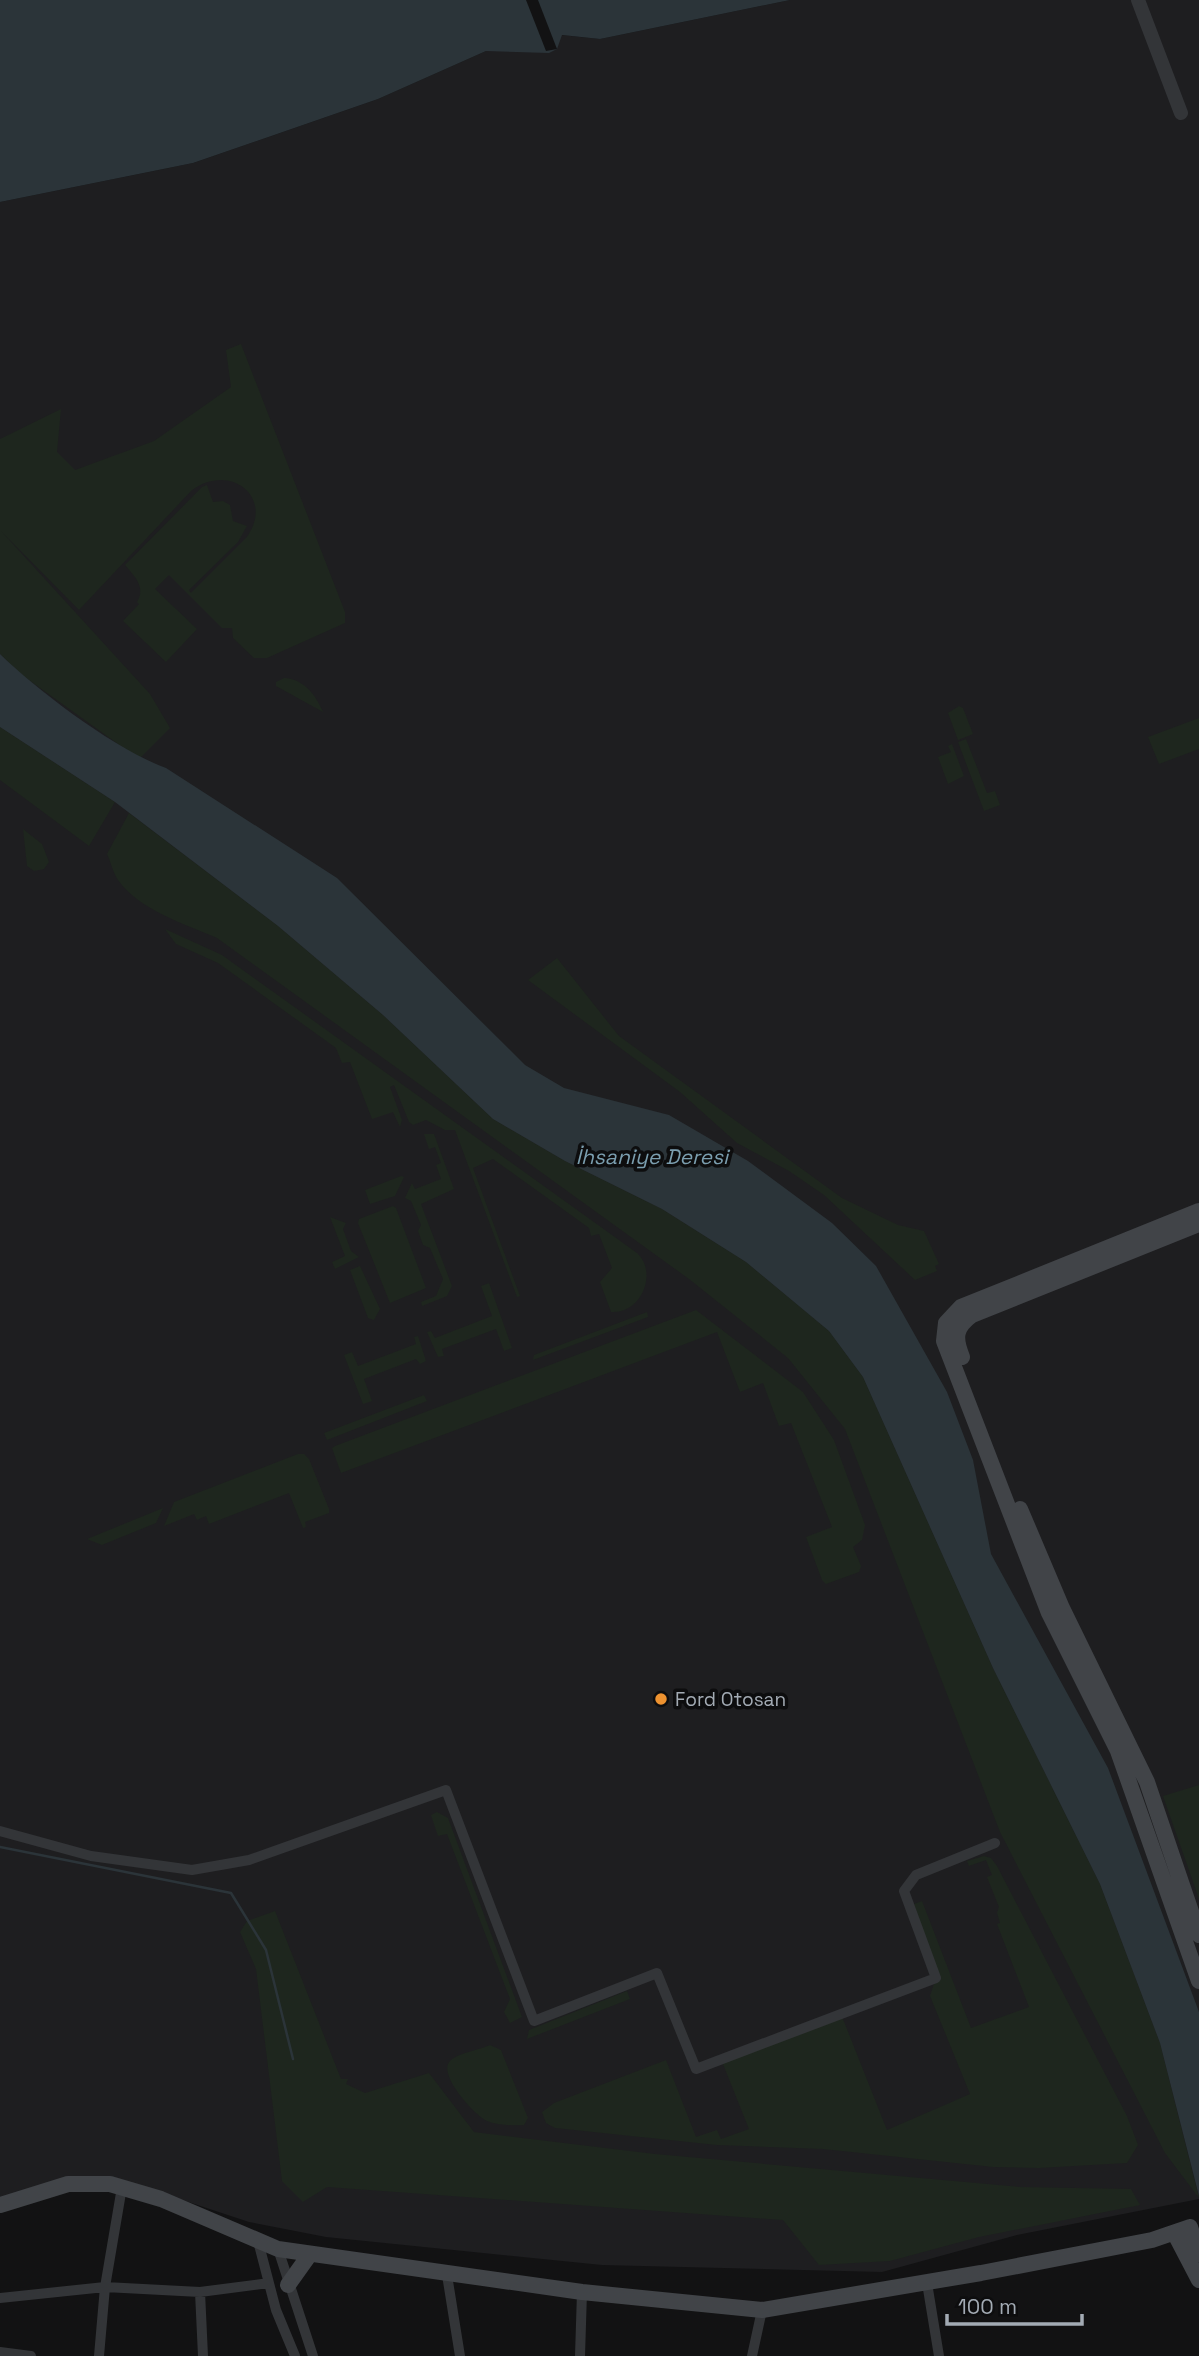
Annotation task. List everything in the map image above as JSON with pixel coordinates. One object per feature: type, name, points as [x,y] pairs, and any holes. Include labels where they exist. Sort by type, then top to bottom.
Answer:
[{"type":"main road","points":[[1199,1211],[961,1307],[946,1322],[944,1341],[1049,1614],[1118,1751],[1199,1981]]},
{"type":"main road","points":[[1199,1224],[972,1315],[959,1325],[955,1340],[1009,1482],[1062,1608],[1147,1782],[1199,1935]]},
{"type":"main road","points":[[0,2198],[67,2177],[110,2176],[163,2193],[278,2239],[583,2283],[763,2301],[926,2275],[1173,2225],[1182,2231],[1199,2254]]},
{"type":"main road","points":[[0,2205],[68,2183],[110,2184],[161,2199],[278,2249],[447,2275],[762,2310],[927,2283],[1182,2231]]},
{"type":"main road","points":[[1182,2231],[1199,2280]]},
{"type":"main road","points":[[288,2285],[310,2254]]},
{"type":"street","points":[[1138,0],[1181,113]]},
{"type":"street","points":[[0,1831],[91,1856],[192,1870],[249,1860],[446,1790],[534,2021],[657,1973],[695,2069],[936,1978],[904,1891],[916,1875],[995,1843]]},
{"type":"street","points":[[99,2356],[105,2287],[122,2187]]},
{"type":"street","points":[[258,2241],[276,2310],[295,2356]]},
{"type":"street","points":[[278,2249],[313,2356]]},
{"type":"street","points":[[447,2275],[460,2356]]},
{"type":"street","points":[[0,2298],[105,2287],[200,2292],[269,2283]]},
{"type":"street","points":[[927,2283],[940,2356]]},
{"type":"street","points":[[200,2292],[203,2356]]},
{"type":"street","points":[[580,2356],[582,2292]]},
{"type":"street","points":[[752,2356],[762,2310]]},
{"type":"street","points":[[0,2352],[31,2356]]},
{"type":"shaded area","points":[[790,0],[1199,0],[1199,2199],[1017,2235],[882,2272],[602,2265],[326,2237],[249,2222],[110,2176],[0,2198],[0,202],[193,163],[378,99],[486,51],[546,51],[561,35],[600,39]]},
{"type":"shaded area","points":[[241,344],[345,612],[345,623],[267,658],[254,658],[233,638],[232,628],[222,628],[169,575],[155,589],[197,629],[166,662],[123,621],[139,604],[137,602],[140,592],[138,582],[125,565],[202,487],[207,485],[213,502],[223,501],[230,505],[233,521],[247,526],[238,542],[189,590],[191,593],[246,538],[254,523],[256,510],[252,498],[244,488],[233,482],[220,480],[206,483],[191,491],[79,610],[1,531],[150,694],[170,728],[139,759],[22,675],[0,654],[0,439],[61,409],[57,452],[75,470],[154,441],[231,387],[226,350]]},
{"type":"shaded area","points":[[284,678],[298,681],[308,689],[323,712],[276,686],[276,682]]},
{"type":"shaded area","points":[[959,706],[963,708],[973,734],[958,740],[948,713]]},
{"type":"shaded area","points":[[1199,718],[1199,749],[1159,764],[1148,737]]},
{"type":"shaded area","points":[[0,727],[115,802],[89,846],[0,780]]},
{"type":"shaded area","points":[[966,739],[987,793],[995,791],[1000,805],[984,811],[958,742]]},
{"type":"shaded area","points":[[952,744],[964,776],[948,784],[938,757],[951,752],[948,746]]},
{"type":"shaded area","points":[[129,813],[278,926],[383,1015],[493,1119],[565,1161],[662,1209],[746,1262],[829,1331],[863,1377],[993,1668],[1100,1884],[1160,2043],[1199,2198],[1165,2153],[1000,1832],[845,1429],[788,1358],[689,1279],[217,938],[163,915],[127,891],[116,877],[107,854]]},
{"type":"shaded area","points":[[23,829],[42,844],[49,862],[44,869],[34,871],[27,866]]},
{"type":"shaded area","points":[[165,929],[222,955],[637,1253],[646,1271],[644,1290],[638,1299],[622,1311],[611,1312],[600,1282],[612,1268],[599,1234],[591,1236],[589,1228],[493,1159],[473,1168],[520,1296],[517,1297],[455,1130],[445,1130],[426,1120],[413,1125],[409,1122],[394,1085],[390,1087],[402,1120],[400,1127],[393,1112],[372,1119],[350,1062],[342,1063],[336,1048],[218,963],[176,944]]},
{"type":"shaded area","points":[[557,958],[619,1036],[842,1198],[898,1225],[924,1231],[939,1264],[935,1266],[937,1271],[915,1280],[824,1195],[789,1171],[737,1143],[680,1092],[528,980]]},
{"type":"shaded area","points":[[424,1134],[434,1134],[454,1189],[421,1204],[452,1286],[447,1296],[422,1306],[421,1302],[436,1296],[443,1279],[430,1248],[423,1245],[418,1231],[421,1225],[411,1201],[405,1198],[412,1183],[415,1189],[441,1179],[436,1165],[441,1163],[435,1147],[429,1149]]},
{"type":"shaded area","points":[[404,1177],[395,1196],[370,1204],[365,1190]]},
{"type":"shaded area","points":[[393,1206],[426,1288],[390,1303],[358,1223],[359,1219]]},
{"type":"shaded area","points":[[330,1217],[346,1223],[343,1229],[351,1251],[359,1257],[335,1269],[332,1262],[345,1256]]},
{"type":"shaded area","points":[[360,1266],[380,1309],[374,1320],[368,1318],[350,1270]]},
{"type":"shaded area","points":[[489,1283],[512,1348],[504,1351],[496,1329],[442,1349],[444,1356],[438,1357],[427,1332],[431,1331],[435,1338],[492,1316],[481,1286]]},
{"type":"shaded area","points":[[696,1310],[803,1392],[834,1440],[865,1525],[862,1540],[853,1547],[861,1566],[859,1572],[826,1584],[822,1580],[806,1537],[832,1527],[791,1423],[779,1426],[763,1383],[740,1392],[717,1332],[341,1473],[332,1448],[335,1446]]},
{"type":"shaded area","points":[[647,1312],[648,1317],[533,1360],[534,1355]]},
{"type":"shaded area","points":[[418,1336],[426,1361],[420,1364],[416,1359],[364,1379],[372,1401],[363,1404],[344,1355],[352,1352],[358,1366],[416,1344],[414,1337]]},
{"type":"shaded area","points":[[424,1395],[427,1401],[327,1440],[324,1433]]},
{"type":"shaded area","points":[[304,1454],[309,1459],[329,1509],[329,1513],[305,1522],[306,1527],[303,1528],[289,1493],[209,1524],[206,1516],[197,1520],[194,1514],[164,1526],[174,1502]]},
{"type":"shaded area","points":[[163,1508],[156,1523],[102,1545],[87,1539]]},
{"type":"shaded area","points":[[1199,1785],[1199,1899],[1163,1796]]},
{"type":"shaded area","points":[[437,1812],[448,1818],[522,2017],[510,2023],[504,2012],[510,1999],[447,1834],[438,1836],[431,1815]]},
{"type":"shaded area","points":[[984,1856],[991,1858],[997,1866],[1127,2116],[1138,2145],[1127,2163],[1039,2168],[993,2167],[823,2149],[717,2145],[555,2128],[546,2123],[542,2112],[554,2103],[666,2060],[696,2137],[717,2130],[721,2139],[749,2129],[721,2059],[841,2014],[887,2130],[970,2094],[930,1996],[936,1978],[914,1904],[922,1901],[971,2028],[1029,2007],[997,1924],[1000,1923],[997,1913],[999,1907],[987,1877],[992,1875],[986,1860],[969,1866],[967,1861]]},
{"type":"shaded area","points":[[275,1911],[341,2079],[348,2079],[346,2084],[365,2093],[429,2073],[474,2132],[655,2154],[1020,2187],[1131,2189],[1140,2205],[979,2237],[890,2261],[819,2265],[783,2220],[327,2187],[303,2202],[282,2181],[256,1969],[240,1932],[247,1921]]},
{"type":"shaded area","points":[[627,1991],[630,1999],[527,2039],[529,2030]]},
{"type":"shaded area","points":[[490,2045],[501,2050],[528,2118],[524,2125],[487,2121],[466,2103],[448,2075],[447,2067],[454,2058]]},
{"type":"water","points":[[0,0],[790,0],[600,39],[562,35],[557,49],[549,53],[486,51],[378,99],[193,163],[0,202]]},
{"type":"water","name":"İhsaniye Deresi","points":[[0,654],[56,702],[102,734],[166,768],[337,878],[525,1065],[564,1088],[669,1115],[748,1161],[832,1223],[876,1266],[947,1392],[973,1460],[991,1554],[1108,1768],[1199,2012],[1199,2196],[1160,2043],[1100,1884],[993,1668],[863,1377],[829,1331],[746,1262],[662,1209],[565,1161],[493,1119],[383,1015],[278,926],[115,802],[0,727]]},
{"type":"pier","points":[[526,0],[538,0],[557,49],[546,51]]},
{"type":"waterway","points":[[0,1847],[231,1893],[266,1950],[293,2059]]},
{"type":"place","name":"Ford Otosan","points":[[661,1699]]}]
